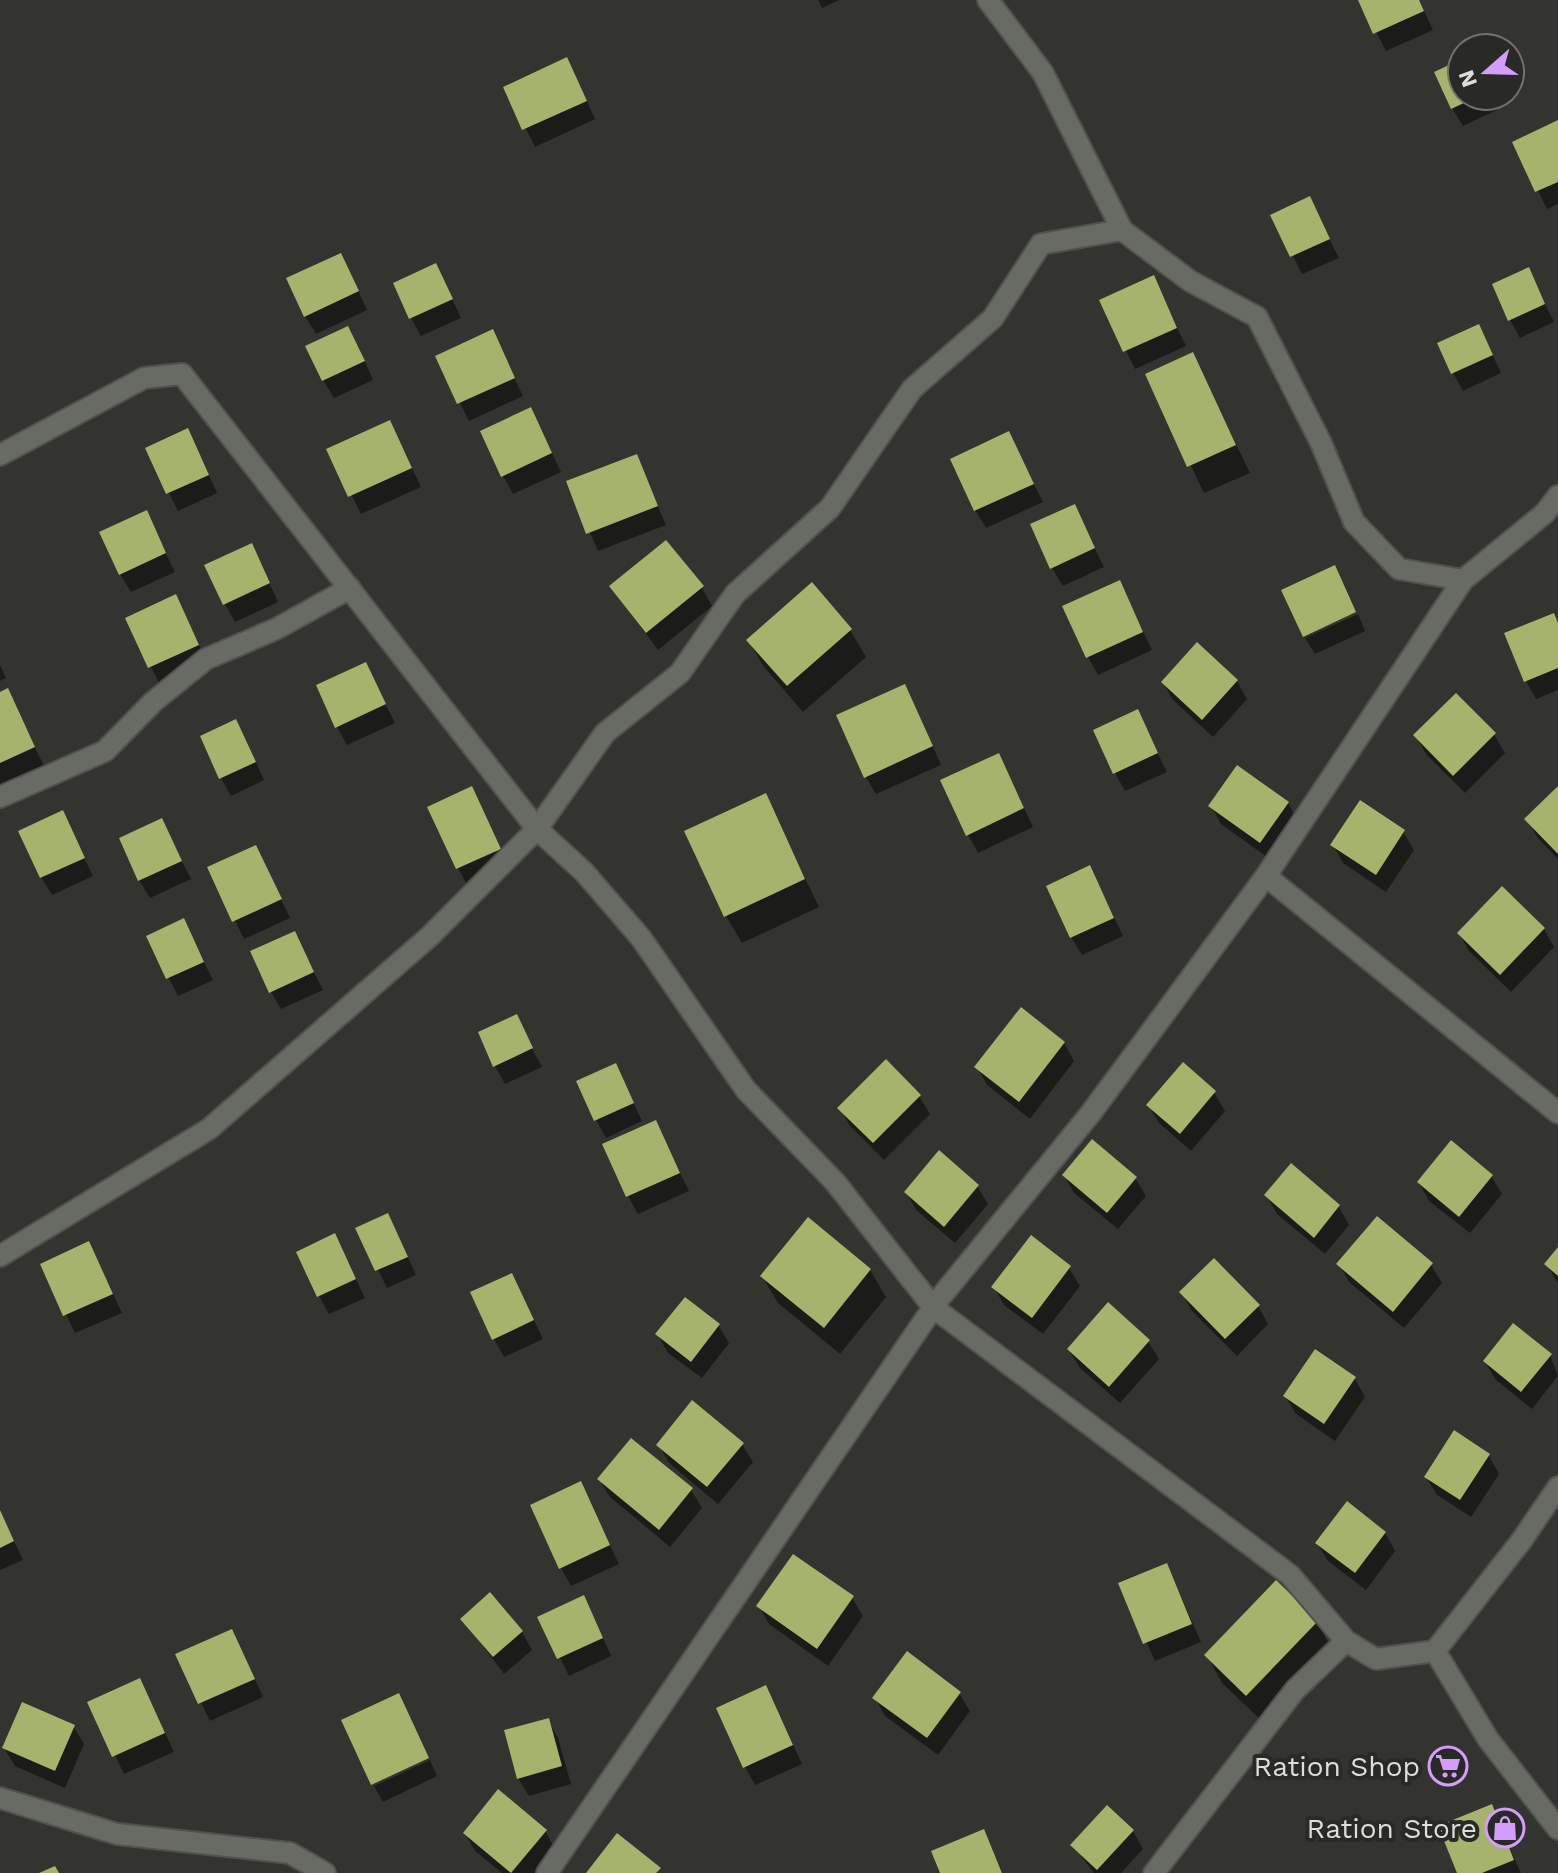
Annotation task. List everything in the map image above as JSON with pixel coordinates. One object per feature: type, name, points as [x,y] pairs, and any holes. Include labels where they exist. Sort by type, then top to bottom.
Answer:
[{"type":"street","points":[[988,0],[1043,73],[1122,230],[1190,281],[1257,317],[1321,443],[1354,522],[1399,569],[1463,580]]},
{"type":"street","points":[[0,1256],[209,1129],[430,936],[537,829],[605,733],[680,673],[735,594],[830,508],[912,389],[993,318],[1041,244],[1122,230]]},
{"type":"street","points":[[0,455],[144,378],[182,374],[537,829],[584,872],[641,938],[746,1090],[835,1182],[934,1308],[1290,1575],[1346,1641],[1376,1659],[1435,1651],[1522,1540],[1558,1487]]},
{"type":"street","points":[[547,1873],[934,1308],[1091,1113],[1266,876],[1463,580],[1545,513],[1558,496]]},
{"type":"street","points":[[0,797],[105,751],[153,702],[206,659],[276,629],[350,588]]},
{"type":"street","points":[[1266,876],[1558,1113]]},
{"type":"street","points":[[1154,1873],[1295,1690],[1346,1641]]},
{"type":"street","points":[[1435,1651],[1488,1739],[1558,1829]]},
{"type":"street","points":[[0,1798],[117,1834],[290,1853],[325,1873]]},
{"type":"building","points":[[1358,0],[1419,0],[1424,11],[1373,34]]},
{"type":"building","points":[[567,57],[587,101],[522,130],[503,87]]},
{"type":"building","points":[[1446,66],[1446,98],[1434,72]]},
{"type":"building","points":[[1558,120],[1558,182],[1535,192],[1512,142]]},
{"type":"building","points":[[1310,196],[1330,239],[1290,257],[1270,215]]},
{"type":"building","points":[[341,253],[359,291],[304,317],[286,278]]},
{"type":"building","points":[[436,263],[453,299],[409,319],[393,283]]},
{"type":"building","points":[[1529,267],[1545,304],[1508,321],[1492,284]]},
{"type":"building","points":[[1154,275],[1177,328],[1123,352],[1099,300]]},
{"type":"building","points":[[1479,324],[1493,355],[1451,374],[1437,343]]},
{"type":"building","points":[[348,326],[365,361],[322,381],[305,346]]},
{"type":"building","points":[[493,329],[515,378],[457,404],[435,356]]},
{"type":"building","points":[[1193,352],[1236,445],[1187,467],[1145,374]]},
{"type":"building","points":[[531,407],[552,453],[501,477],[480,431]]},
{"type":"building","points":[[390,420],[412,468],[348,497],[326,449]]},
{"type":"building","points":[[188,428],[209,475],[166,494],[145,448]]},
{"type":"building","points":[[1009,431],[1034,484],[974,511],[950,459]]},
{"type":"building","points":[[637,454],[658,506],[586,534],[566,481]]},
{"type":"building","points":[[1075,504],[1095,548],[1050,569],[1030,524]]},
{"type":"building","points":[[147,510],[166,553],[119,575],[99,532]]},
{"type":"building","points":[[666,540],[704,586],[646,633],[609,586]]},
{"type":"building","points":[[252,543],[270,583],[223,605],[204,565]]},
{"type":"building","points":[[1335,565],[1356,612],[1303,637],[1281,590]]},
{"type":"building","points":[[1120,580],[1143,632],[1086,658],[1062,606]]},
{"type":"building","points":[[812,582],[852,629],[787,686],[746,640]]},
{"type":"building","points":[[176,594],[199,645],[148,668],[125,618]]},
{"type":"building","points":[[1554,613],[1558,623],[1558,668],[1524,682],[1504,633]]},
{"type":"building","points":[[1197,642],[1238,680],[1202,720],[1161,682]]},
{"type":"building","points":[[366,662],[386,704],[335,728],[316,685]]},
{"type":"building","points":[[905,684],[933,746],[864,778],[836,715]]},
{"type":"building","points":[[8,688],[35,747],[0,763],[0,692]]},
{"type":"building","points":[[1456,693],[1496,733],[1453,776],[1413,735]]},
{"type":"building","points":[[1138,709],[1158,753],[1113,774],[1093,730]]},
{"type":"building","points":[[236,719],[256,762],[219,779],[200,736]]},
{"type":"building","points":[[999,753],[1024,808],[966,836],[940,780]]},
{"type":"building","points":[[1237,765],[1289,802],[1260,843],[1208,806]]},
{"type":"building","points":[[472,786],[501,849],[456,869],[427,807]]},
{"type":"building","points":[[1558,786],[1558,854],[1524,819]]},
{"type":"building","points":[[766,793],[805,879],[724,917],[684,831]]},
{"type":"building","points":[[1360,800],[1405,830],[1376,875],[1330,845]]},
{"type":"building","points":[[63,810],[85,858],[40,878],[18,831]]},
{"type":"building","points":[[162,818],[182,861],[138,881],[119,838]]},
{"type":"building","points":[[256,845],[282,899],[232,922],[207,867]]},
{"type":"building","points":[[1090,865],[1114,918],[1070,938],[1046,886]]},
{"type":"building","points":[[1502,886],[1545,928],[1500,975],[1457,933]]},
{"type":"building","points":[[184,918],[204,962],[166,979],[146,936]]},
{"type":"building","points":[[295,931],[314,972],[269,993],[250,951]]},
{"type":"building","points":[[1021,1007],[1065,1042],[1019,1102],[974,1067]]},
{"type":"building","points":[[517,1014],[533,1048],[493,1067],[478,1032]]},
{"type":"building","points":[[886,1059],[921,1095],[873,1143],[837,1108]]},
{"type":"building","points":[[1183,1062],[1216,1091],[1180,1134],[1146,1105]]},
{"type":"building","points":[[616,1063],[634,1103],[594,1121],[576,1081]]},
{"type":"building","points":[[656,1120],[680,1173],[626,1197],[602,1144]]},
{"type":"building","points":[[1092,1139],[1137,1177],[1107,1213],[1062,1175]]},
{"type":"building","points":[[1451,1140],[1493,1175],[1459,1217],[1417,1182]]},
{"type":"building","points":[[939,1150],[979,1185],[944,1227],[904,1192]]},
{"type":"building","points":[[1291,1163],[1340,1205],[1314,1238],[1264,1195]]},
{"type":"building","points":[[388,1213],[408,1257],[375,1271],[355,1228]]},
{"type":"building","points":[[1377,1216],[1433,1263],[1393,1312],[1336,1264]]},
{"type":"building","points":[[808,1217],[871,1269],[824,1328],[760,1276]]},
{"type":"building","points":[[335,1233],[356,1279],[317,1297],[296,1252]]},
{"type":"building","points":[[1031,1235],[1071,1266],[1032,1318],[991,1287]]},
{"type":"building","points":[[89,1241],[113,1294],[63,1316],[40,1264]]},
{"type":"building","points":[[1558,1247],[1558,1276],[1544,1264]]},
{"type":"building","points":[[1214,1258],[1260,1305],[1225,1339],[1179,1292]]},
{"type":"building","points":[[512,1273],[534,1320],[492,1340],[470,1292]]},
{"type":"building","points":[[685,1297],[720,1324],[691,1362],[655,1334]]},
{"type":"building","points":[[1108,1302],[1150,1340],[1109,1387],[1067,1349]]},
{"type":"building","points":[[1513,1323],[1552,1354],[1521,1392],[1483,1361]]},
{"type":"building","points":[[1315,1349],[1356,1377],[1324,1424],[1283,1396]]},
{"type":"building","points":[[692,1400],[744,1443],[707,1487],[656,1445]]},
{"type":"building","points":[[1454,1430],[1490,1454],[1460,1500],[1424,1477]]},
{"type":"building","points":[[631,1438],[693,1488],[659,1530],[597,1479]]},
{"type":"building","points":[[581,1481],[610,1545],[559,1569],[530,1505]]},
{"type":"building","points":[[1347,1501],[1386,1532],[1355,1573],[1315,1543]]},
{"type":"building","points":[[0,1510],[14,1541],[0,1548]]},
{"type":"building","points":[[793,1554],[854,1596],[817,1649],[756,1606]]},
{"type":"building","points":[[1167,1563],[1192,1624],[1143,1644],[1118,1583]]},
{"type":"building","points":[[1276,1580],[1318,1621],[1246,1696],[1204,1655]]},
{"type":"building","points":[[490,1592],[523,1631],[493,1657],[460,1619]]},
{"type":"building","points":[[584,1595],[603,1638],[557,1659],[537,1617]]},
{"type":"building","points":[[232,1629],[255,1679],[198,1704],[175,1654]]},
{"type":"building","points":[[907,1651],[961,1692],[927,1738],[872,1698]]},
{"type":"building","points":[[140,1678],[165,1733],[112,1757],[87,1702]]},
{"type":"building","points":[[766,1685],[793,1745],[743,1768],[716,1708]]},
{"type":"building","points":[[399,1693],[429,1758],[371,1785],[341,1720]]},
{"type":"building","points":[[22,1702],[75,1725],[55,1771],[2,1748]]},
{"type":"building","points":[[549,1718],[562,1766],[517,1779],[504,1730]]},
{"type":"building","points":[[498,1789],[547,1830],[511,1873],[463,1833]]},
{"type":"building","points":[[1492,1804],[1514,1860],[1482,1873],[1457,1873],[1438,1826]]},
{"type":"building","points":[[1107,1805],[1134,1830],[1097,1870],[1070,1845]]},
{"type":"building","points":[[984,1829],[1002,1873],[940,1873],[931,1851]]},
{"type":"building","points":[[617,1833],[661,1868],[656,1873],[586,1873]]},
{"type":"building","points":[[55,1866],[59,1873],[39,1873]]},
{"type":"place","name":"Ration Shop","points":[[1448,1766]]},
{"type":"place","name":"Ration Store","points":[[1505,1828]]}]
